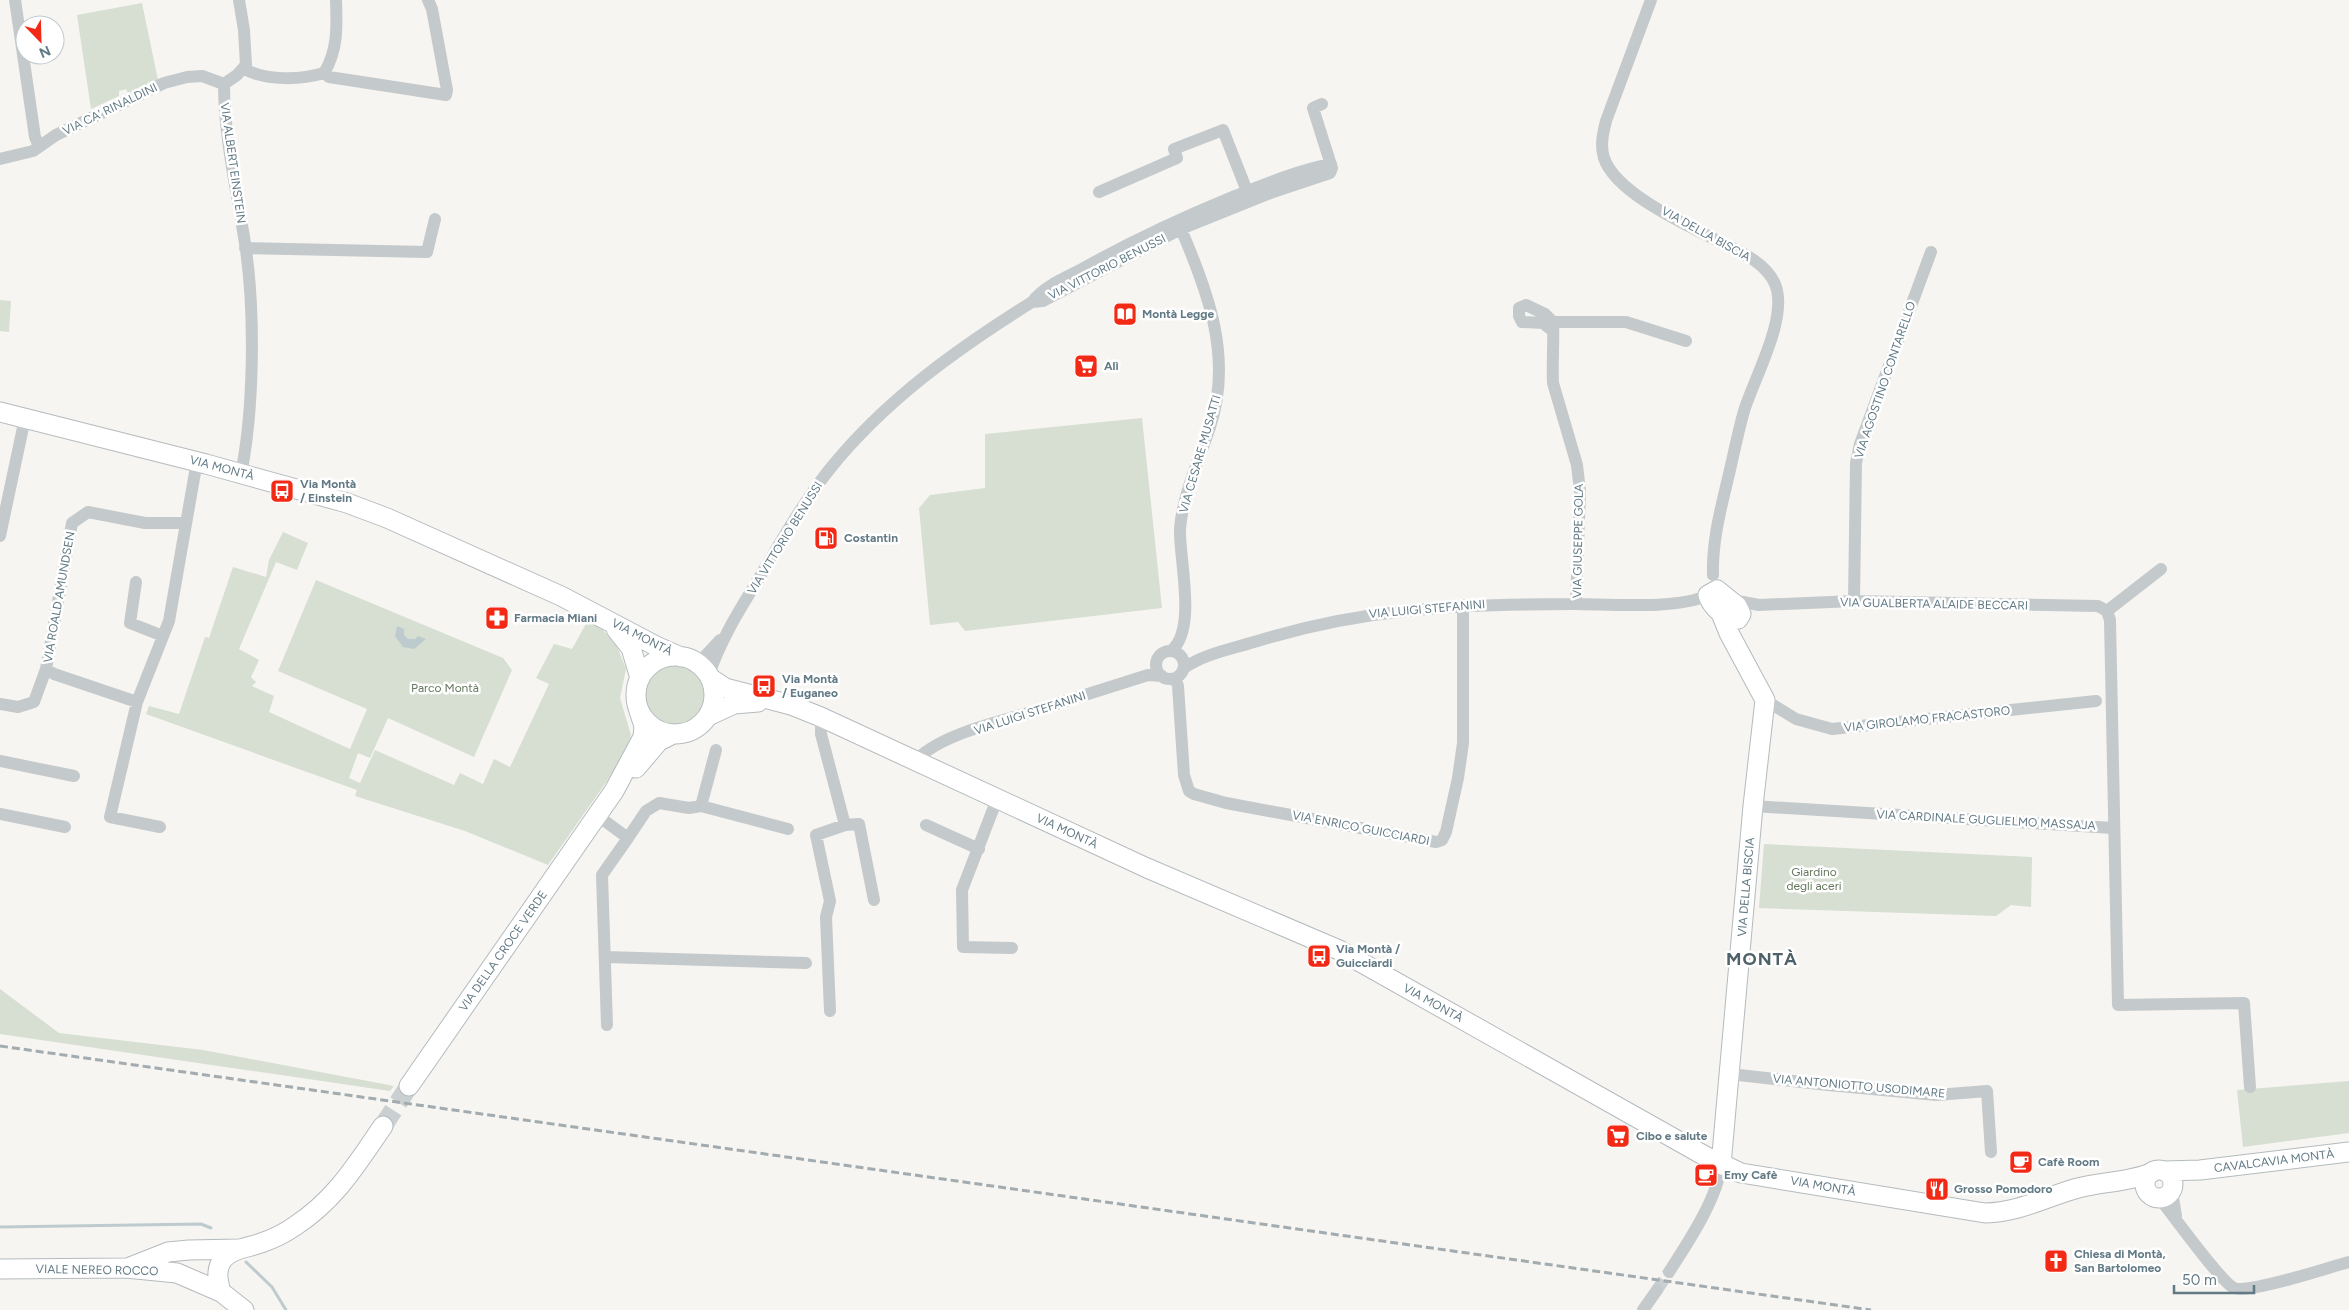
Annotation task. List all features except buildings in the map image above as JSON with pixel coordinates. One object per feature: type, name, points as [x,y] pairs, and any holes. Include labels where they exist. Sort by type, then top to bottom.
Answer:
[{"type":"main road","name":"VIA MONTÀ","points":[[0,412],[197,461],[338,500],[387,518],[602,616],[656,646],[688,659],[725,688],[785,703],[821,717],[1147,868],[1339,950],[1721,1164],[1741,1172],[1985,1214],[2006,1212],[2042,1202],[2078,1188],[2096,1184],[2135,1188],[2160,1185]]},
{"type":"main road","name":"VIA DELLA BISCIA","points":[[1721,1164],[1753,806],[1765,700],[1737,646],[1723,600]]},
{"type":"main road","name":"VIA MONTÀ","points":[[602,616],[631,648],[640,678]]},
{"type":"main road","name":"VIA MONTÀ","points":[[639,711],[636,694],[640,678],[645,670],[662,659],[688,659]]},
{"type":"main road","points":[[708,716],[714,698],[710,677]]},
{"type":"main road","name":"VIA MONTÀ","points":[[673,734],[687,732],[699,726],[708,716],[734,704],[749,702],[785,703]]},
{"type":"main road","points":[[639,711],[650,725],[657,730],[673,734]]},
{"type":"main road","name":"VIA DELLA CROCE VERDE","points":[[409,1086],[614,791],[643,737],[644,726],[639,711]]},
{"type":"main road","name":"VIA DELLA CROCE VERDE","points":[[614,791],[659,741],[673,734]]},
{"type":"main road","points":[[189,1250],[178,1259],[178,1273],[202,1260],[273,1239],[317,1211],[335,1194],[383,1126]]},
{"type":"main road","name":"CAVALCAVIA MONTÀ","points":[[2160,1185],[2200,1170],[2349,1152]]},
{"type":"main road","points":[[126,1268],[161,1254],[189,1250],[235,1250]]},
{"type":"main road","points":[[222,1292],[218,1279],[218,1270],[222,1260],[235,1250]]},
{"type":"main road","name":"VIALE NEREO ROCCO","points":[[0,1269],[126,1268],[178,1273],[222,1292],[244,1310]]},
{"type":"street","points":[[15,0],[35,137],[40,146]]},
{"type":"street","points":[[239,0],[247,60],[244,69],[254,74],[287,78],[309,77],[324,73],[332,60],[337,37],[336,0]]},
{"type":"street","points":[[324,73],[330,77],[446,96],[447,90],[442,61],[428,0]]},
{"type":"street","name":"VIA DELLA BISCIA","points":[[1651,0],[1606,121],[1601,140],[1604,157],[1612,173],[1628,189],[1687,226],[1752,260],[1771,278],[1777,294],[1778,311],[1774,329],[1744,411],[1714,537],[1723,600]]},
{"type":"street","name":"VIA ALBERT EINSTEIN","points":[[242,474],[248,414],[250,310],[245,248],[225,123],[224,84],[244,69]]},
{"type":"street","name":"VIA CA' RINALDINI","points":[[0,159],[26,153],[56,135],[164,83],[187,77],[202,76],[224,84]]},
{"type":"street","points":[[1322,104],[1313,108],[1331,166]]},
{"type":"street","points":[[1099,192],[1177,158],[1174,149],[1223,130],[1247,191],[1244,198],[1236,206]]},
{"type":"street","name":"VIA VITTORIO BENUSSI","points":[[710,677],[730,629],[810,496],[829,470],[863,432],[914,384],[970,342],[1032,302],[1039,293],[1141,237],[1247,191],[1295,174],[1331,166]]},
{"type":"street","name":"VIA VITTORIO BENUSSI","points":[[1032,302],[1043,300],[1181,229],[1273,192],[1325,175],[1331,166]]},
{"type":"street","name":"VIA VITTORIO BENUSSI","points":[[1247,191],[1254,194],[1263,190],[1273,192]]},
{"type":"street","name":"VIA VITTORIO BENUSSI","points":[[1141,237],[1153,238],[1170,229],[1181,229],[1200,210]]},
{"type":"street","points":[[245,248],[427,252],[435,219]]},
{"type":"street","name":"VIA CESARE MUSATTI","points":[[1176,652],[1183,632],[1184,575],[1181,522],[1216,407],[1219,368],[1216,330],[1211,306],[1201,276],[1181,229]]},
{"type":"street","name":"VIA AGOSTINO CONTARELLO","points":[[1854,601],[1856,463],[1862,439],[1931,252]]},
{"type":"street","name":"VIA GIUSEPPE GOLA","points":[[1576,604],[1580,491],[1576,465],[1552,383],[1553,326],[1626,322],[1686,341]]},
{"type":"street","points":[[0,536],[25,418]]},
{"type":"street","points":[[160,827],[110,817],[137,702],[169,621],[197,461]]},
{"type":"street","name":"VIA ROALD AMUNDSEN","points":[[0,704],[18,708],[34,702],[46,669],[72,523],[88,512],[146,523],[185,523]]},
{"type":"street","points":[[2107,611],[2161,569]]},
{"type":"street","points":[[136,582],[130,623],[163,636]]},
{"type":"street","points":[[1723,600],[1759,605]]},
{"type":"street","name":"VIA LUIGI STEFANINI","points":[[1655,604],[1723,600]]},
{"type":"street","name":"VIA LUIGI STEFANINI","points":[[916,760],[934,748],[967,733],[1155,672],[1170,679],[1205,657],[1300,628],[1335,620],[1399,610],[1464,605],[1655,604],[1710,608],[1723,600]]},
{"type":"street","name":"VIA GUALBERTA ALAIDE BECCARI","points":[[1723,600],[1759,605],[1854,601],[2098,606],[2107,611]]},
{"type":"street","name":"VIA ENRICO GUICCIARDI","points":[[1180,673],[1178,686],[1184,775],[1189,791],[1226,803],[1436,842],[1442,840],[1446,832],[1458,778],[1463,743],[1464,605]]},
{"type":"street","name":"VIA CARDINALE GUGLIELMO MASSAJA","points":[[1753,806],[2113,828],[2110,620],[2107,611]]},
{"type":"street","name":"VIA VITTORIO BENUSSI","points":[[688,659],[705,656],[730,629]]},
{"type":"street","points":[[1176,652],[1184,661],[1180,673]]},
{"type":"street","name":"VIA LUIGI STEFANINI","points":[[1155,672],[1160,655],[1176,652],[1205,657]]},
{"type":"street","name":"VIA ROALD AMUNDSEN","points":[[46,669],[54,674],[137,702]]},
{"type":"street","name":"VIA GIROLAMO FRACASTORO","points":[[1765,700],[1796,719],[1832,729],[2096,701]]},
{"type":"street","points":[[821,717],[821,734],[845,825]]},
{"type":"street","points":[[700,806],[716,750]]},
{"type":"street","points":[[0,761],[74,776]]},
{"type":"street","points":[[997,799],[962,890],[963,948],[1012,948]]},
{"type":"street","points":[[608,1025],[602,875],[646,811],[659,803],[689,808],[700,806],[788,829]]},
{"type":"street","points":[[0,814],[65,827]]},
{"type":"street","points":[[598,816],[628,838]]},
{"type":"street","points":[[830,1011],[826,917],[830,901],[816,835],[845,825],[858,824],[874,900]]},
{"type":"street","points":[[926,825],[979,848]]},
{"type":"street","points":[[2113,828],[2118,1005],[2244,1004],[2250,1086]]},
{"type":"street","points":[[606,957],[806,963]]},
{"type":"street","name":"VIA ANTONIOTTO USODIMARE","points":[[1730,1074],[1937,1095],[1987,1091],[1990,1152]]},
{"type":"street","points":[[1669,1272],[1689,1241],[1706,1209],[1720,1172],[1721,1164]]},
{"type":"street","points":[[2160,1185],[2178,1221],[2224,1279],[2237,1289],[2245,1290],[2349,1262]]},
{"type":"street","points":[[1643,1310],[1657,1290]]},
{"type":"green space","points":[[142,3],[158,80],[128,93],[126,89],[119,91],[119,96],[91,109],[77,15]]},
{"type":"green space","points":[[0,300],[11,301],[9,332],[0,331]]},
{"type":"green space","points":[[1142,418],[1162,608],[965,631],[958,622],[930,625],[919,508],[930,495],[985,488],[985,434]]},
{"type":"green space","name":"Parco Montà","points":[[283,532],[308,543],[297,570],[276,562],[239,649],[259,660],[251,677],[256,682],[252,686],[274,696],[269,712],[350,749],[367,709],[278,671],[316,580],[503,658],[512,670],[474,757],[388,718],[370,758],[358,753],[349,778],[360,783],[375,750],[454,785],[460,773],[483,784],[494,759],[510,767],[549,684],[536,678],[554,644],[572,649],[587,622],[594,620],[617,646],[626,669],[620,698],[631,735],[628,751],[548,865],[465,831],[355,796],[357,790],[146,714],[149,706],[179,714],[205,637],[209,638],[233,567],[266,577],[269,560]]},
{"type":"green space","points":[[668,665],[680,665],[696,673],[702,683],[704,695],[702,707],[696,717],[680,725],[668,725],[652,717],[644,701],[644,689],[652,673]]},
{"type":"green space","name":"Giardino degli aceri","points":[[1764,844],[2032,857],[2031,907],[2011,905],[1996,916],[1759,908]]},
{"type":"green space","points":[[0,989],[59,1033],[203,1050],[394,1086],[390,1091],[0,1034]]},
{"type":"green space","points":[[2349,1081],[2349,1133],[2243,1147],[2237,1090]]},
{"type":"shaded area","points":[[397,626],[404,629],[404,635],[408,639],[415,639],[418,636],[426,639],[414,649],[403,647],[395,636]]},
{"type":"waterway","points":[[0,1227],[201,1224],[211,1228]]},
{"type":"waterway","points":[[246,1262],[272,1287],[286,1310]]},
{"type":"tunnel","points":[[383,1126],[409,1086]]},
{"type":"tunnel","points":[[1657,1290],[1669,1272]]},
{"type":"railway","points":[[0,1046],[1871,1310]]},
{"type":"place","name":"Montà Legge","points":[[1125,314]]},
{"type":"place","name":"Alì","points":[[1086,366]]},
{"type":"place","name":"Via Montà / Einstein","points":[[282,491]]},
{"type":"place","name":"Costantin","points":[[826,538]]},
{"type":"place","name":"Farmacia Miani","points":[[497,618]]},
{"type":"place","name":"Via Montà / Euganeo","points":[[764,686]]},
{"type":"place","name":"Via Montà / Guicciardi","points":[[1319,956]]},
{"type":"place","name":"Cibo e salute","points":[[1618,1136]]},
{"type":"place","name":"Cafè Room","points":[[2021,1162]]},
{"type":"place","name":"Emy Cafè","points":[[1706,1175]]},
{"type":"place","name":"Grosso Pomodoro","points":[[1937,1189]]},
{"type":"place","name":"Chiesa di Montà, San Bartolomeo","points":[[2056,1261]]},
{"type":"district","name":"MONTÀ","points":[[1762,959]]}]
